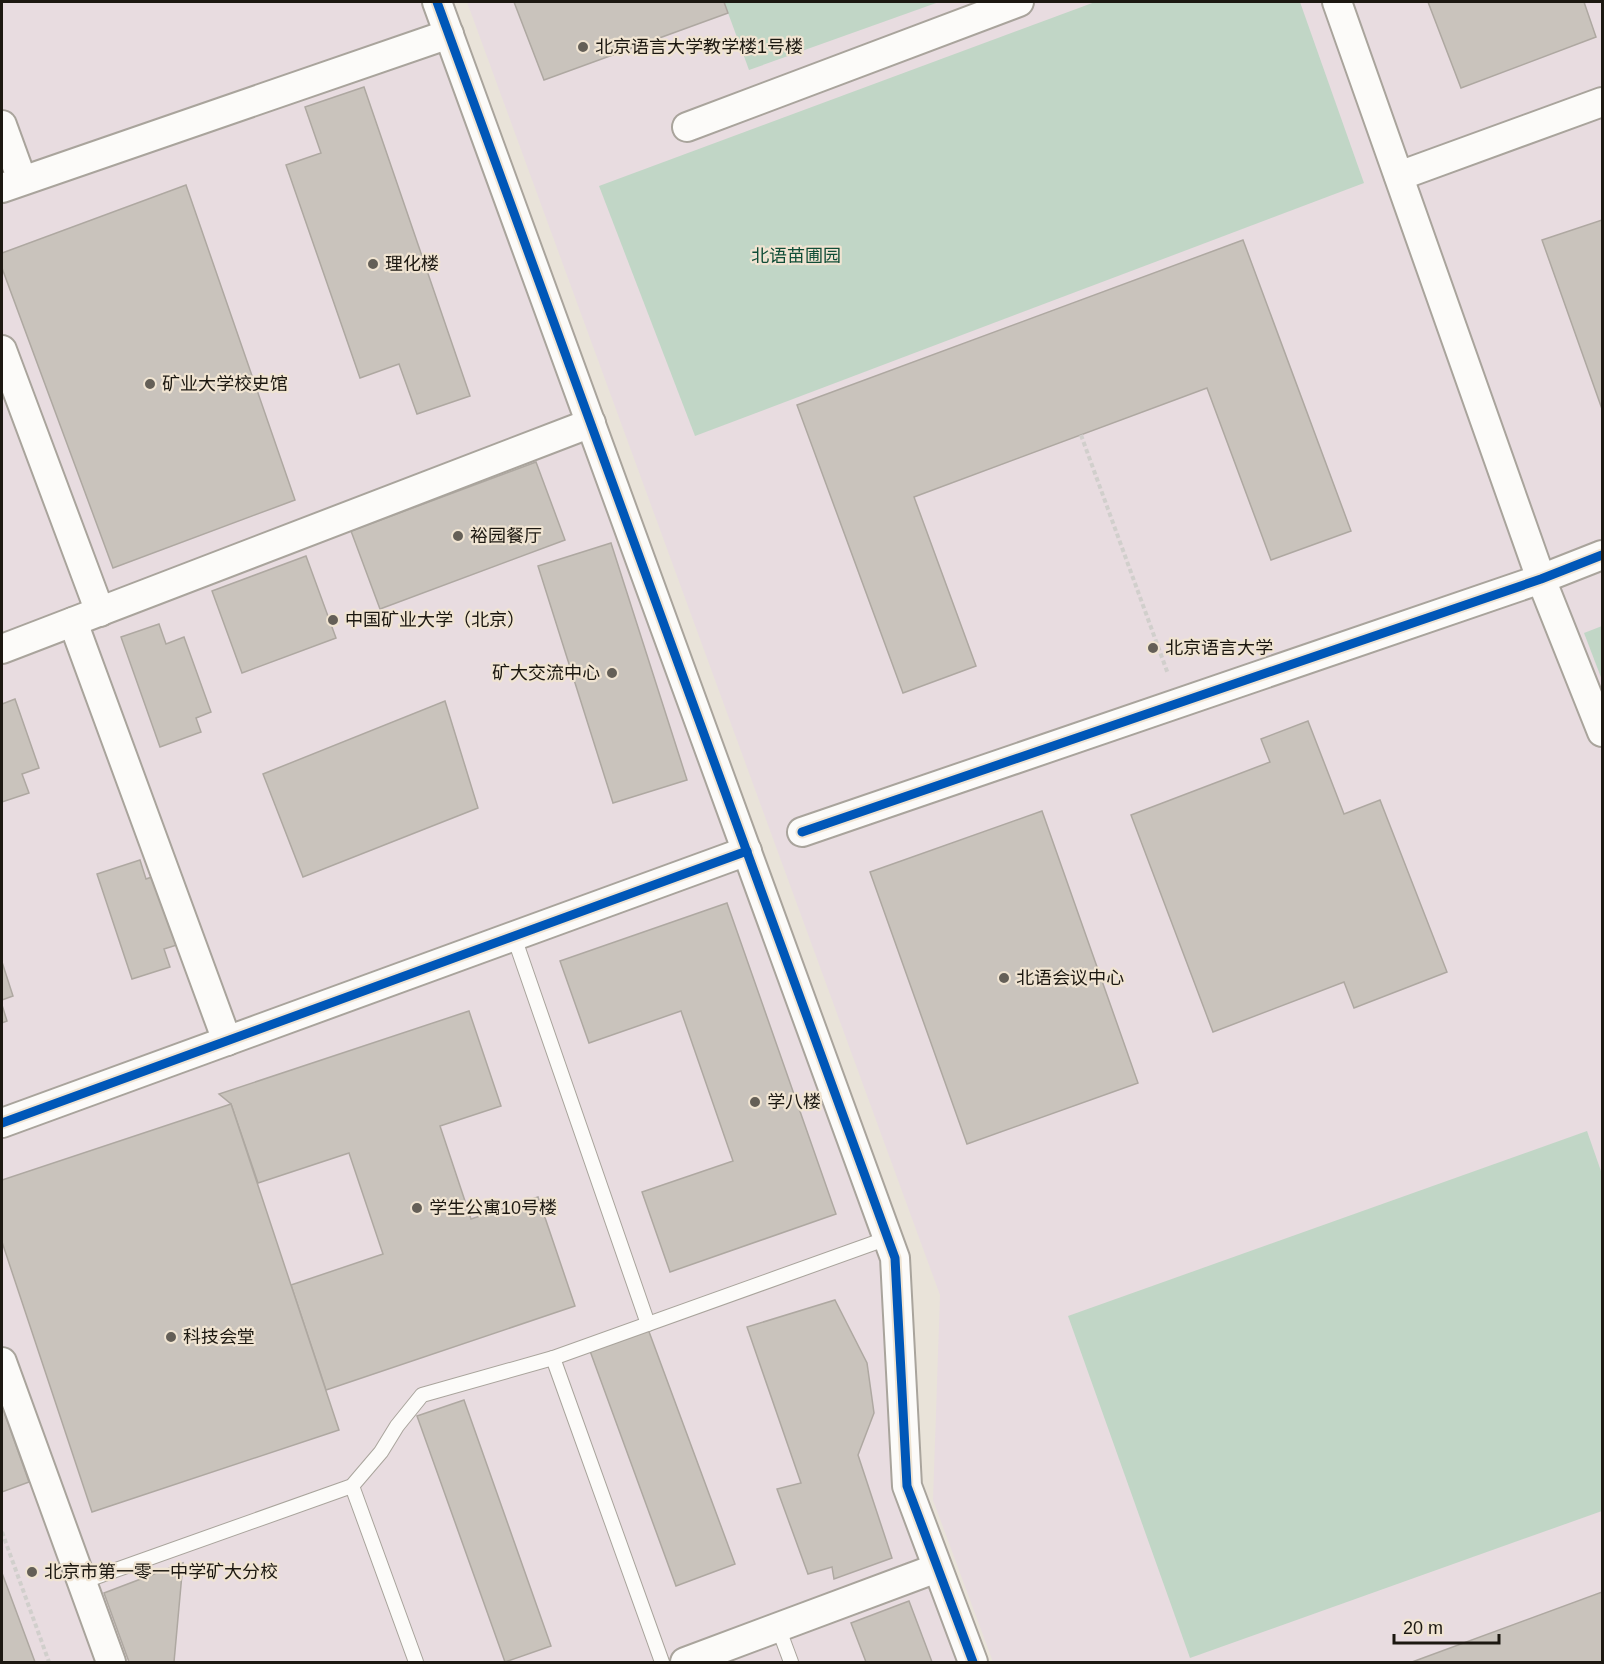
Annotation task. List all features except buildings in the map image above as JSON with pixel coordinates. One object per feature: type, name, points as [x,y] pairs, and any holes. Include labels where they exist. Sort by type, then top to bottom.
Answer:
[{"type":"street","points":[[437,2],[895,1258],[907,1486],[973,1662]]},
{"type":"street","points":[[687,127],[1019,2]]},
{"type":"street","points":[[1337,2],[1542,579],[1602,732]]},
{"type":"street","points":[[2,125],[12,184],[449,34]]},
{"type":"street","points":[[1399,176],[1602,102]]},
{"type":"street","points":[[2,350],[100,612]]},
{"type":"street","points":[[2,649],[591,423]]},
{"type":"street","points":[[802,832],[1542,579],[1602,555]]},
{"type":"street","points":[[73,622],[227,1041]]},
{"type":"street","points":[[2,1123],[747,851]]},
{"type":"street","points":[[2,1362],[111,1662]]},
{"type":"street","points":[[685,1662],[937,1568]]},
{"type":"lane","points":[[514,937],[648,1324]]},
{"type":"lane","points":[[82,1582],[352,1486],[381,1452],[397,1426],[422,1395],[553,1358],[888,1238]]},
{"type":"lane","points":[[553,1358],[662,1662]]},
{"type":"lane","points":[[352,1486],[416,1662]]},
{"type":"lane","points":[[778,1627],[791,1662]]},
{"type":"path","points":[[1081,435],[1178,703]]},
{"type":"path","points":[[2,1532],[49,1662]]},
{"type":"shaded area","name":"中国矿业大学（北京）","points":[[2,2],[439,2],[888,1238],[907,1486],[970,1662],[2,1662]]},
{"type":"shaded area","name":"北京语言大学","points":[[467,2],[1602,2],[1602,1662],[993,1662],[933,1500],[940,1295]]},
{"type":"green space","points":[[724,2],[939,2],[749,70]]},
{"type":"green space","name":"北语苗圃园","points":[[1095,2],[1300,2],[1364,183],[695,436],[599,186]]},
{"type":"green space","points":[[1602,626],[1602,680],[1584,633]]},
{"type":"green space","points":[[1587,1131],[1602,1174],[1602,1511],[1190,1658],[1068,1316]]},
{"type":"cycle path","points":[[437,2],[895,1258],[907,1486],[973,1662]]},
{"type":"cycle path","points":[[802,832],[1541,579],[1602,555]]},
{"type":"cycle path","points":[[2,1123],[747,851]]},
{"type":"place","name":"北京语言大学教学楼1号楼","points":[[583,47]]},
{"type":"place","name":"理化楼","points":[[373,264]]},
{"type":"place","name":"矿业大学校史馆","points":[[150,384]]},
{"type":"place","name":"裕园餐厅","points":[[458,536]]},
{"type":"place","name":"中国矿业大学（北京）","points":[[333,620]]},
{"type":"place","name":"北京语言大学","points":[[1153,648]]},
{"type":"place","name":"矿大交流中心","points":[[612,673]]},
{"type":"place","name":"北语会议中心","points":[[1004,978]]},
{"type":"place","name":"学八楼","points":[[755,1102]]},
{"type":"place","name":"学生公寓10号楼","points":[[417,1208]]},
{"type":"place","name":"科技会堂","points":[[171,1337]]},
{"type":"place","name":"北京市第一零一中学矿大分校","points":[[32,1572]]}]
